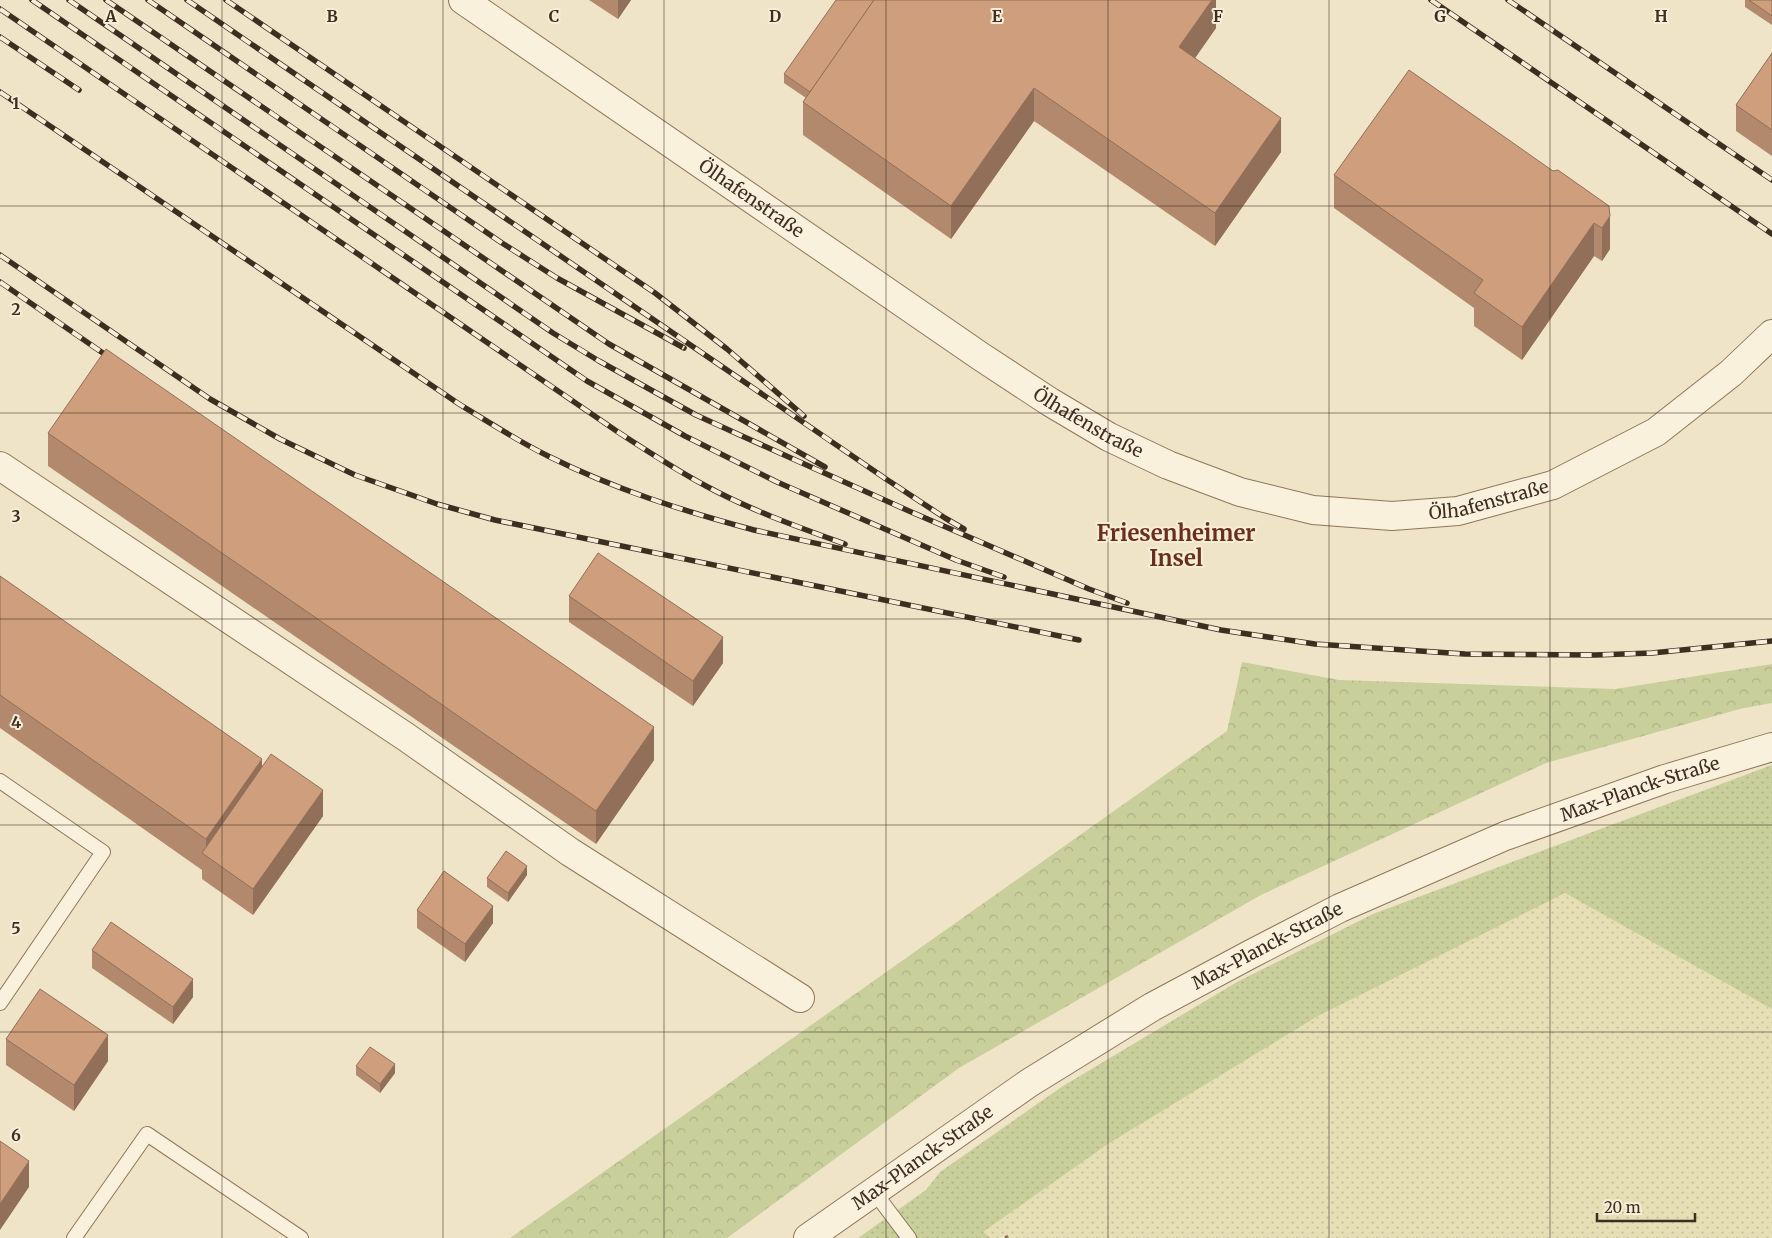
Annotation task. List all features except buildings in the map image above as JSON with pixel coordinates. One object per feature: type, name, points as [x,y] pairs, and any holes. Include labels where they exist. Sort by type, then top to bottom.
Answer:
[{"type":"street","name":"Ölhafenstraße","points":[[463,0],[980,356],[1050,402],[1110,437],[1168,465],[1240,492],[1313,510],[1392,516],[1458,511],[1554,485],[1656,432],[1732,373],[1772,334]]},
{"type":"street","points":[[1,468],[398,732],[570,852],[800,998]]},
{"type":"street","name":"Max-Planck-Straße","points":[[808,1238],[875,1193],[1029,1083],[1136,1017],[1340,908],[1505,836],[1665,779],[1772,747]]},
{"type":"lane","points":[[0,781],[102,852],[0,1003]]},
{"type":"lane","points":[[74,1238],[147,1134],[301,1238]]},
{"type":"lane","points":[[875,1193],[909,1238]]},
{"type":"shaded area","points":[[1565,892],[1772,1009],[1772,1238],[991,1238],[983,1232],[1108,1144],[1318,1016]]},
{"type":"green space","points":[[1242,662],[1339,680],[1615,689],[1772,664],[1772,703],[1740,709],[1546,763],[1261,895],[959,1068],[727,1238],[510,1238],[1227,731]]},
{"type":"green space","points":[[1772,765],[1772,1009],[1565,893],[1318,1016],[1108,1144],[983,1232],[991,1238],[858,1238],[926,1190],[940,1172],[1063,1086],[1237,982],[1373,914]]},
{"type":"railway","points":[[32,0],[587,381],[685,436],[777,482],[956,560],[1004,577]]},
{"type":"railway","points":[[69,0],[553,333],[599,361],[696,415],[909,511],[1089,589],[1127,603]]},
{"type":"railway","points":[[106,0],[609,344],[825,467]]},
{"type":"railway","points":[[148,0],[502,243],[557,278],[684,348]]},
{"type":"railway","points":[[187,0],[886,479],[964,529]]},
{"type":"railway","points":[[226,0],[655,293],[727,349],[804,416]]},
{"type":"railway","points":[[1431,0],[1772,234]]},
{"type":"railway","points":[[1508,0],[1772,180]]},
{"type":"railway","points":[[0,9],[651,453],[695,480],[740,503],[774,518],[845,544]]},
{"type":"railway","points":[[0,37],[79,90]]},
{"type":"railway","points":[[0,92],[459,404],[503,431],[548,456],[598,479],[701,515],[754,530],[1221,630],[1315,644],[1465,654],[1595,655],[1652,653],[1772,641]]},
{"type":"railway","points":[[0,255],[210,399],[280,439],[355,475],[437,504],[495,520],[1079,640]]},
{"type":"railway","points":[[0,282],[113,360]]},
{"type":"district","name":"Friesenheimer Insel","points":[[1176,546]]}]
